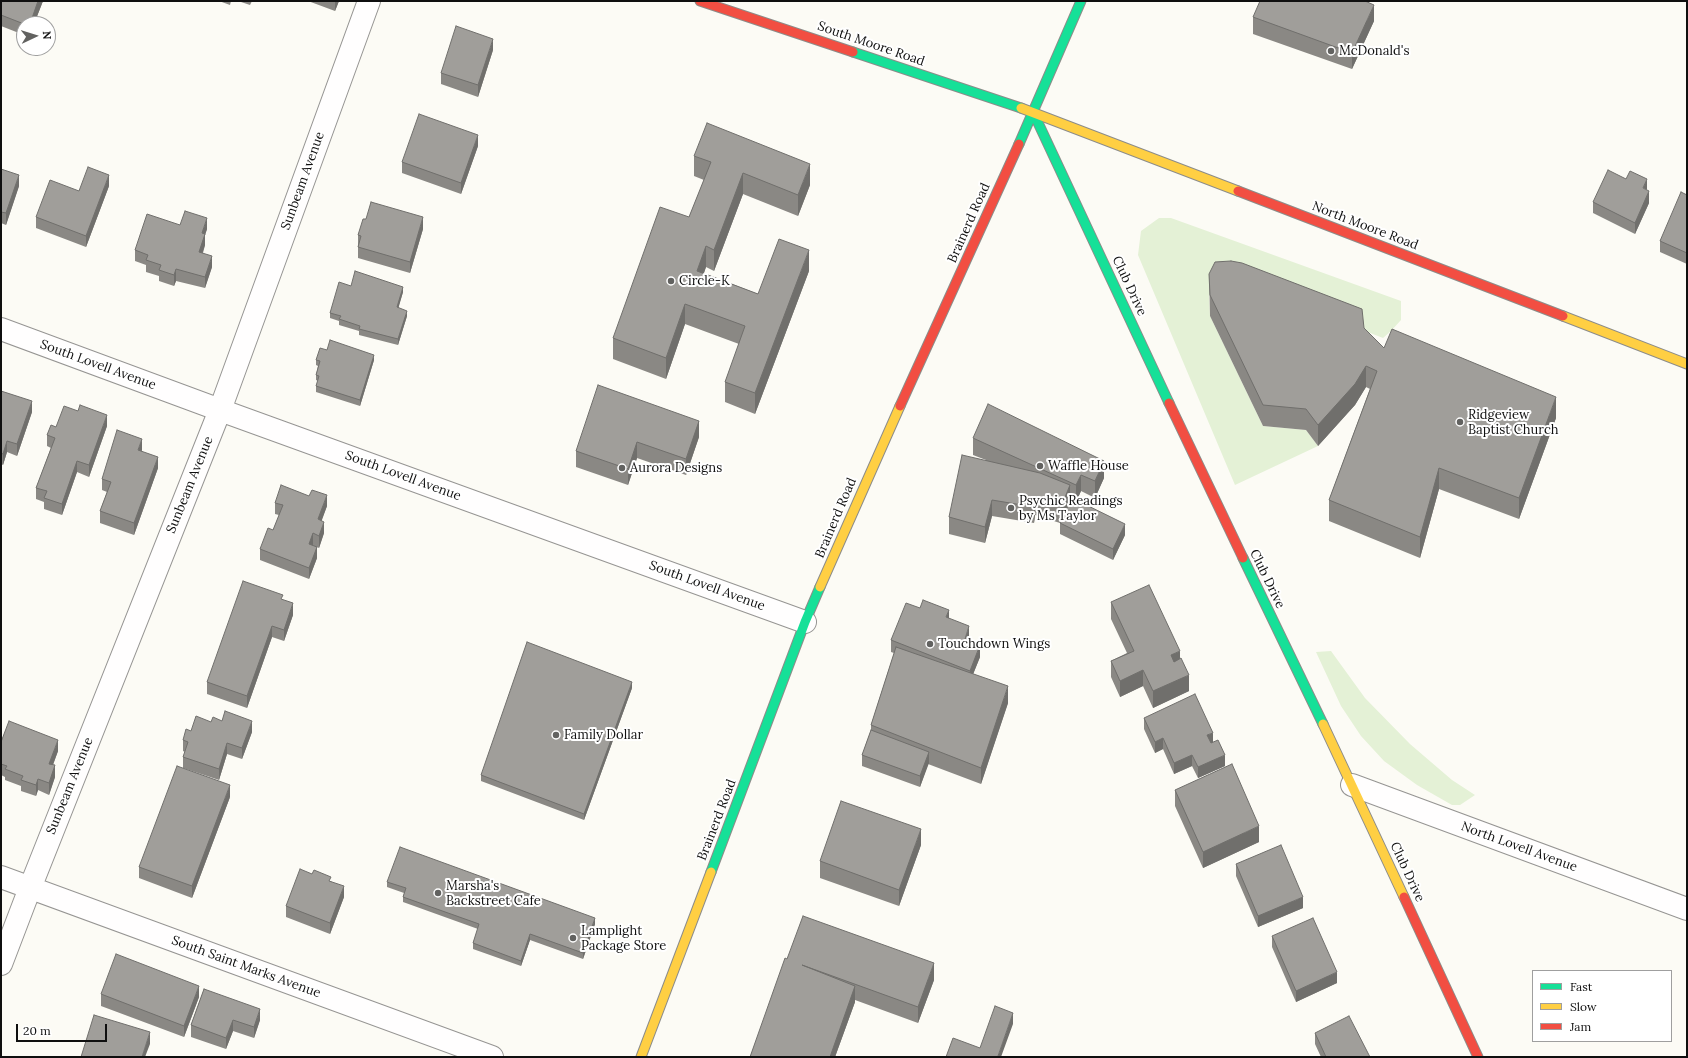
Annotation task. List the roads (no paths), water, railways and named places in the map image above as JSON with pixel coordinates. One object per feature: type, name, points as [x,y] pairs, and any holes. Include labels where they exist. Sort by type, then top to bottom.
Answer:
[{"type":"main road","name":"South Moore Road","points":[[700,1],[1033,112]]},
{"type":"main road","name":"Brainerd Road","points":[[641,1057],[805,622],[857,502],[1082,1]]},
{"type":"main road","name":"North Moore Road","points":[[1033,112],[1687,364]]},
{"type":"main road","name":"Club Drive","points":[[1033,112],[1230,532],[1352,785],[1478,1057]]},
{"type":"street","name":"Sunbeam Avenue","points":[[1,964],[220,410],[369,1]]},
{"type":"street","name":"South Lovell Avenue","points":[[1,329],[805,622]]},
{"type":"street","name":"North Lovell Avenue","points":[[1352,785],[1687,909]]},
{"type":"street","name":"South Saint Marks Avenue","points":[[1,877],[492,1057]]},
{"type":"place","name":"McDonald's","points":[[1331,51]]},
{"type":"place","name":"Circle-K","points":[[671,281]]},
{"type":"place","name":"Ridgeview Baptist Church","points":[[1460,422]]},
{"type":"place","name":"Waffle House","points":[[1040,466]]},
{"type":"place","name":"Aurora Designs","points":[[622,468]]},
{"type":"place","name":"Psychic Readings by Ms Taylor","points":[[1011,508]]},
{"type":"place","name":"Touchdown Wings","points":[[930,644]]},
{"type":"place","name":"Family Dollar","points":[[556,735]]},
{"type":"place","name":"Marsha's Backstreet Cafe","points":[[438,893]]},
{"type":"place","name":"Lamplight Package Store","points":[[573,938]]}]
